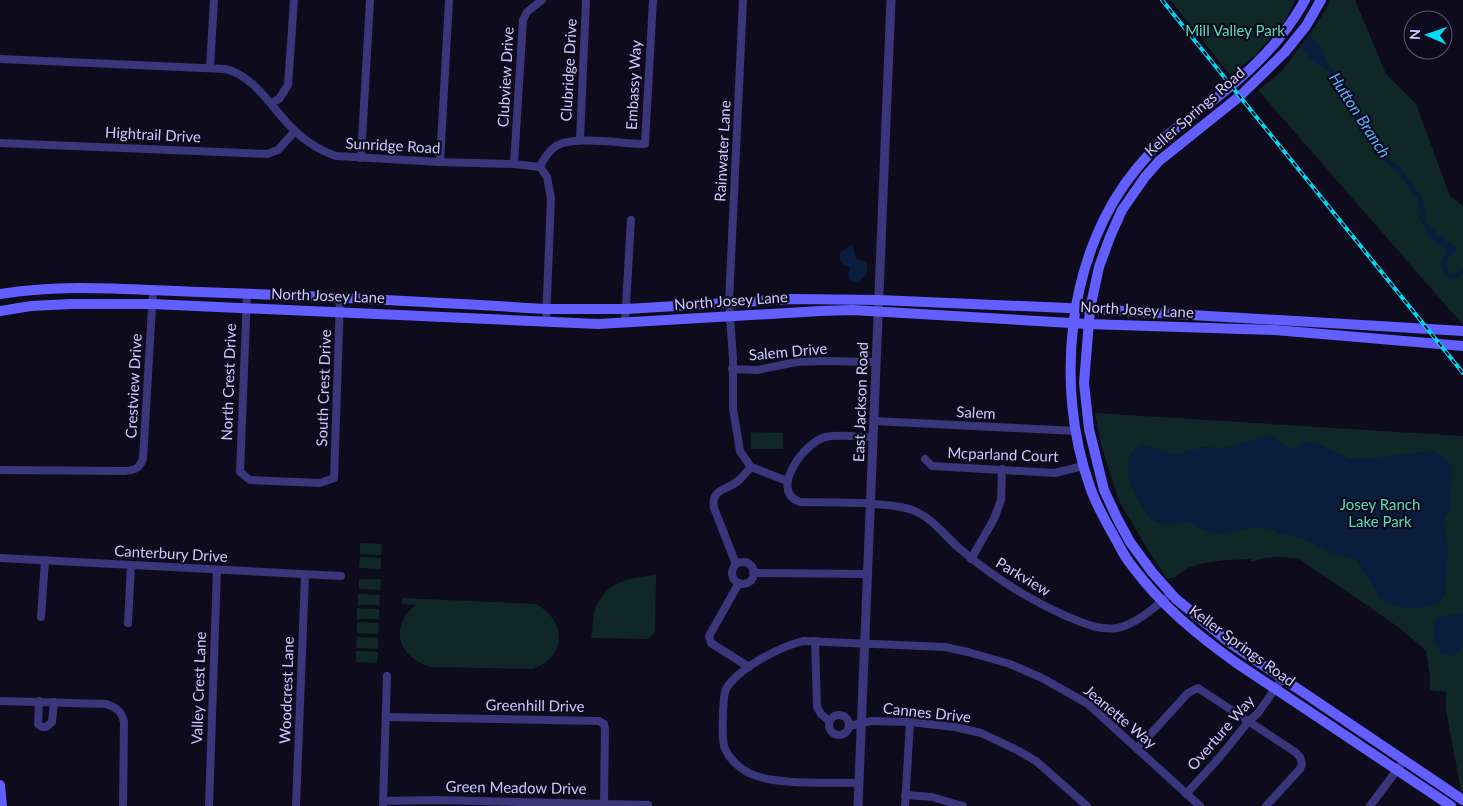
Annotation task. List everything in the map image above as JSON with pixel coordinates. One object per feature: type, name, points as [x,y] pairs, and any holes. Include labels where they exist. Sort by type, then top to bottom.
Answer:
[{"type":"main road","name":"Keller Springs Road","points":[[1304,0],[1294,19],[1276,42],[1231,86],[1160,142],[1135,171],[1105,218],[1091,247],[1075,308],[1071,348],[1071,377],[1076,431],[1083,466],[1091,490],[1107,524],[1130,565],[1161,601],[1201,637],[1275,689],[1451,806]]},
{"type":"main road","name":"Keller Springs Road","points":[[1321,0],[1306,26],[1285,52],[1240,96],[1159,161],[1145,177],[1122,210],[1099,267],[1090,308],[1084,383],[1089,429],[1104,490],[1117,518],[1130,542],[1176,600],[1230,643],[1463,800]]},
{"type":"main road","points":[[1195,132],[1200,122],[1210,113],[1210,102]]},
{"type":"main road","name":"North Josey Lane","points":[[0,294],[58,288],[340,298],[547,309],[626,310],[792,299],[879,300],[1090,308],[1463,331]]},
{"type":"main road","points":[[58,288],[58,304]]},
{"type":"main road","points":[[939,314],[943,311],[964,310],[970,308],[974,303]]},
{"type":"main road","name":"North Josey Lane","points":[[0,311],[58,304],[152,304],[598,324],[836,310],[878,311],[1088,324],[1275,330],[1463,346]]},
{"type":"main road","points":[[974,316],[981,310],[1007,310],[1015,305]]},
{"type":"main road","points":[[1345,336],[1346,331],[1394,327]]},
{"type":"main road","points":[[1076,431],[1089,429]]},
{"type":"main road","points":[[0,785],[2,806]]},
{"type":"street","points":[[210,68],[214,0]]},
{"type":"street","points":[[271,103],[279,99],[288,86],[294,0]]},
{"type":"street","points":[[361,158],[370,0]]},
{"type":"street","points":[[440,162],[449,0]]},
{"type":"street","name":"Clubview Drive","points":[[514,164],[523,20],[527,12],[542,0]]},
{"type":"street","name":"Clubridge Drive","points":[[580,140],[586,0]]},
{"type":"street","name":"Embassy Way","points":[[540,167],[555,147],[567,142],[580,140],[645,144],[653,0]]},
{"type":"street","name":"Rainwater Lane","points":[[743,0],[729,302],[733,410],[740,451],[751,467]]},
{"type":"street","name":"East Jackson Road","points":[[858,806],[891,0]]},
{"type":"street","name":"Sunridge Road","points":[[0,59],[210,68],[234,71],[242,75],[271,103],[295,131],[315,147],[336,156],[514,164],[540,167]]},
{"type":"street","name":"Hightrail Drive","points":[[0,142],[267,154],[278,150],[295,131]]},
{"type":"street","points":[[540,167],[547,177],[550,198],[546,322]]},
{"type":"street","points":[[625,322],[631,220]]},
{"type":"street","name":"Crestview Drive","points":[[0,470],[125,471],[140,467],[143,459],[149,383],[153,291]]},
{"type":"street","name":"North Crest Drive","points":[[246,294],[240,472],[250,480],[320,483],[334,478]]},
{"type":"street","name":"South Crest Drive","points":[[334,478],[340,298]]},
{"type":"street","name":"Salem Drive","points":[[732,369],[770,369],[796,362],[876,362]]},
{"type":"street","name":"Salem","points":[[874,421],[1076,431]]},
{"type":"street","points":[[754,573],[749,582],[739,583],[734,579],[732,573],[736,564],[714,508],[713,501],[717,493],[738,481],[751,467],[787,481],[804,452],[811,444],[826,437],[873,437]]},
{"type":"street","name":"Mcparland Court","points":[[925,458],[932,466],[1055,473],[1083,466]]},
{"type":"street","points":[[971,559],[994,519],[1001,500],[1002,469]]},
{"type":"street","name":"Parkview","points":[[787,481],[787,490],[790,496],[800,502],[870,504],[901,507],[916,511],[927,518],[971,559],[1010,588],[1084,624],[1106,629],[1118,628],[1134,622],[1170,594]]},
{"type":"street","name":"Canterbury Drive","points":[[0,558],[341,576]]},
{"type":"street","points":[[41,617],[44,560]]},
{"type":"street","points":[[736,564],[742,562],[749,564],[754,573]]},
{"type":"street","points":[[128,623],[131,565]]},
{"type":"street","name":"Valley Crest Lane","points":[[209,806],[217,570]]},
{"type":"street","points":[[754,573],[868,574]]},
{"type":"street","name":"Woodcrest Lane","points":[[296,806],[305,575]]},
{"type":"street","points":[[739,583],[709,636],[711,643],[749,667]]},
{"type":"street","name":"Jeanette Way","points":[[859,783],[782,781],[762,778],[737,766],[728,755],[722,740],[725,694],[732,682],[749,667],[791,644],[804,640],[945,647],[968,652],[1010,664],[1042,678],[1088,704],[1200,806]]},
{"type":"street","points":[[814,641],[817,707],[820,714],[829,721],[830,731],[838,736],[846,732],[849,726],[847,719],[841,715],[834,716],[829,721]]},
{"type":"street","points":[[383,804],[387,676]]},
{"type":"street","name":"Overture Way","points":[[1186,794],[1258,713],[1282,679]]},
{"type":"street","points":[[1137,750],[1188,692],[1198,688],[1300,757],[1302,764],[1300,769],[1266,806]]},
{"type":"street","points":[[0,701],[106,704],[116,707],[122,712],[124,722],[123,806]]},
{"type":"street","points":[[39,702],[38,724],[46,728],[52,722],[54,702]]},
{"type":"street","name":"Greenhill Drive","points":[[386,717],[599,721],[604,724],[605,728],[604,803]]},
{"type":"street","name":"Cannes Drive","points":[[849,726],[871,722],[910,722],[955,727],[981,733],[1036,761],[1087,806]]},
{"type":"street","points":[[905,806],[910,722]]},
{"type":"street","points":[[1370,806],[1404,760]]},
{"type":"street","points":[[905,795],[932,797],[963,806]]},
{"type":"street","name":"Green Meadow Drive","points":[[383,804],[436,800],[648,805]]},
{"type":"green space","name":"Mill Valley Park","points":[[1170,0],[1295,0],[1285,21],[1257,54],[1230,75]]},
{"type":"green space","points":[[1331,0],[1355,0],[1386,74],[1416,104],[1450,196],[1463,206],[1463,325],[1258,90],[1282,71],[1316,25]]},
{"type":"green space","name":"Josey Ranch Lake Park","points":[[1095,413],[1463,436],[1463,792],[1461,791],[1446,710],[1446,692],[1430,690],[1426,651],[1401,629],[1298,558],[1276,557],[1251,562],[1250,559],[1213,562],[1191,567],[1174,578],[1167,579],[1119,501],[1102,448]]},
{"type":"green space","points":[[751,432],[783,433],[783,449],[751,449]]},
{"type":"green space","points":[[360,543],[382,544],[381,555],[360,554]]},
{"type":"green space","points":[[360,557],[381,558],[381,569],[359,568]]},
{"type":"green space","points":[[656,575],[655,631],[652,636],[648,639],[591,638],[595,610],[607,591],[613,586],[629,579]]},
{"type":"green space","points":[[359,579],[381,579],[380,590],[359,589]]},
{"type":"green space","points":[[358,594],[380,595],[379,605],[358,605]]},
{"type":"green space","points":[[402,598],[536,604],[546,611],[558,629],[557,647],[552,656],[533,669],[431,667],[411,656],[404,649],[400,632],[402,623],[407,614],[416,605],[402,604]]},
{"type":"green space","points":[[357,608],[379,609],[379,619],[357,619]]},
{"type":"green space","points":[[357,622],[379,623],[378,634],[357,633]]},
{"type":"green space","points":[[357,637],[378,638],[378,649],[356,648]]},
{"type":"green space","points":[[356,651],[378,652],[377,663],[356,662]]},
{"type":"water","name":"Hutton Branch","points":[[1309,35],[1320,44],[1328,64],[1345,85],[1378,143],[1422,197],[1426,222],[1440,236],[1456,246],[1456,252],[1447,259],[1446,267],[1449,273],[1453,274],[1463,270],[1463,274],[1453,279],[1444,275],[1442,263],[1447,250],[1431,239],[1419,218],[1421,211],[1418,199],[1375,148],[1363,127],[1351,112],[1340,86],[1327,70],[1313,61],[1301,48]]},
{"type":"water","points":[[850,245],[853,246],[856,259],[867,262],[867,274],[858,283],[850,281],[848,275],[850,267],[840,262],[840,253]]},
{"type":"water","points":[[1267,435],[1273,436],[1286,446],[1296,449],[1304,441],[1318,444],[1349,458],[1372,458],[1432,451],[1446,458],[1452,466],[1450,510],[1444,520],[1448,547],[1445,595],[1439,603],[1418,609],[1398,607],[1382,601],[1356,559],[1341,556],[1301,538],[1284,535],[1266,528],[1218,533],[1209,532],[1189,521],[1170,525],[1158,523],[1147,514],[1133,490],[1128,473],[1128,465],[1134,450],[1142,444],[1174,455],[1203,447],[1225,448]]},
{"type":"water","points":[[1463,614],[1463,646],[1455,656],[1442,654],[1433,636],[1433,628],[1437,617]]},
{"type":"railway","points":[[1162,0],[1463,373]]}]
